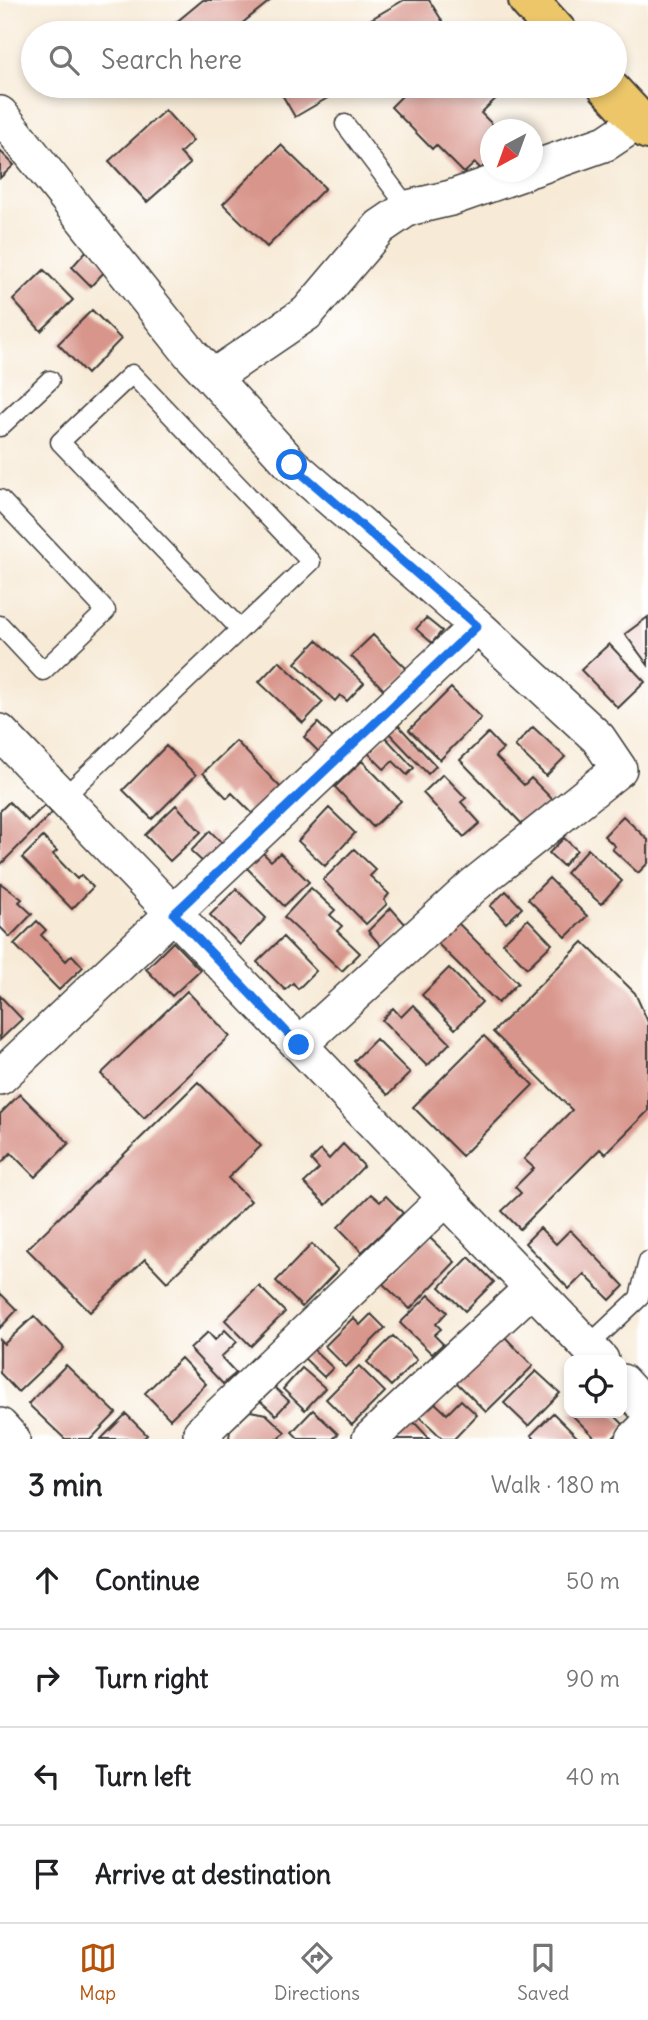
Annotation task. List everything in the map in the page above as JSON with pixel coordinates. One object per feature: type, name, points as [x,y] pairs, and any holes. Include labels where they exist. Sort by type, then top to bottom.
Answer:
[{"type":"highway","points":[[527,0],[547,21]]},
{"type":"highway","points":[[618,98],[644,126]]},
{"type":"street","points":[[0,114],[190,353],[292,465],[477,626],[598,738],[618,769],[473,886],[299,1045]]},
{"type":"street","points":[[543,165],[644,126]]},
{"type":"street","points":[[213,377],[307,313],[380,226],[408,208],[451,198],[497,182]]},
{"type":"street","points":[[0,1077],[477,626]]},
{"type":"street","points":[[0,732],[594,1353]]},
{"type":"street","points":[[206,1439],[201,1433],[446,1198]]},
{"type":"street","points":[[370,1439],[532,1288]]},
{"type":"street","points":[[627,1387],[648,1410]]},
{"type":"street","points":[[634,1439],[648,1425]]},
{"type":"street","points":[[0,1426],[12,1439]]},
{"type":"lane","points":[[345,124],[408,208]]},
{"type":"lane","points":[[63,798],[311,562],[132,374],[60,442],[240,629]]},
{"type":"lane","points":[[0,427],[50,380]]},
{"type":"lane","points":[[0,499],[106,611],[43,671],[0,625]]},
{"type":"lane","points":[[594,1353],[639,1298],[648,1261]]},
{"type":"building","points":[[203,0],[271,0],[245,21],[178,21]]},
{"type":"building","points":[[404,0],[429,0],[442,21],[368,21]]},
{"type":"building","points":[[284,98],[327,98],[295,117]]},
{"type":"building","points":[[400,98],[497,98],[481,113],[487,119],[480,119],[480,168],[475,163],[464,173],[436,145],[432,149],[391,107]]},
{"type":"building","points":[[165,110],[193,141],[180,153],[190,164],[147,202],[109,161]]},
{"type":"building","points":[[281,145],[325,188],[267,247],[223,204]]},
{"type":"building","points":[[0,151],[14,165],[0,178]]},
{"type":"building","points":[[88,249],[108,268],[91,286],[72,267]]},
{"type":"building","points":[[44,270],[73,300],[41,331],[13,300]]},
{"type":"building","points":[[92,310],[121,339],[87,374],[58,344]]},
{"type":"building","points":[[648,617],[648,665],[625,634]]},
{"type":"building","points":[[426,618],[442,631],[432,643],[416,629]]},
{"type":"building","points":[[373,635],[409,671],[387,693],[351,656]]},
{"type":"building","points":[[317,640],[364,683],[347,701],[340,695],[335,701],[295,663]]},
{"type":"building","points":[[609,644],[645,682],[618,708],[581,670]]},
{"type":"building","points":[[279,661],[323,702],[303,723],[259,682]]},
{"type":"building","points":[[451,688],[481,718],[440,760],[409,730]]},
{"type":"building","points":[[318,723],[336,741],[322,755],[304,737]]},
{"type":"building","points":[[397,724],[436,766],[428,774],[388,732]]},
{"type":"building","points":[[533,727],[565,757],[546,776],[515,746]]},
{"type":"building","points":[[488,733],[503,749],[495,756],[524,785],[531,778],[553,800],[525,827],[460,760]]},
{"type":"building","points":[[385,737],[414,768],[407,775],[393,761],[384,769],[368,753]]},
{"type":"building","points":[[236,741],[282,789],[254,815],[232,793],[227,798],[203,773]]},
{"type":"building","points":[[166,746],[196,775],[152,819],[123,790]]},
{"type":"building","points":[[362,761],[401,801],[373,827],[335,787]]},
{"type":"building","points":[[443,774],[466,798],[461,802],[480,823],[464,837],[423,793]]},
{"type":"building","points":[[9,802],[28,821],[45,805],[52,813],[0,865],[0,811]]},
{"type":"building","points":[[176,805],[201,832],[170,861],[145,835]]},
{"type":"building","points":[[329,808],[355,833],[325,866],[298,841]]},
{"type":"building","points":[[623,816],[648,840],[648,863],[638,873],[612,849],[615,846],[604,836]]},
{"type":"building","points":[[210,831],[223,844],[205,864],[191,851]]},
{"type":"building","points":[[43,837],[57,851],[53,854],[77,879],[81,875],[93,887],[72,909],[22,858]]},
{"type":"building","points":[[564,838],[577,850],[563,866],[549,853]]},
{"type":"building","points":[[354,849],[376,870],[370,876],[389,894],[384,900],[387,904],[366,924],[323,880]]},
{"type":"building","points":[[588,849],[622,881],[601,904],[566,873]]},
{"type":"building","points":[[263,853],[271,861],[280,853],[309,882],[284,906],[247,868]]},
{"type":"building","points":[[549,878],[587,916],[566,937],[528,899]]},
{"type":"building","points":[[0,883],[22,899],[19,902],[32,914],[10,937],[0,927]]},
{"type":"building","points":[[311,888],[335,910],[330,915],[342,926],[337,931],[360,953],[342,971],[284,917]]},
{"type":"building","points":[[236,889],[266,918],[240,945],[210,915]]},
{"type":"building","points":[[506,891],[522,908],[506,923],[490,906]]},
{"type":"building","points":[[391,908],[406,925],[383,948],[368,931]]},
{"type":"building","points":[[528,919],[552,944],[527,968],[503,943]]},
{"type":"building","points":[[37,921],[46,930],[41,935],[66,961],[72,955],[83,967],[59,990],[14,944]]},
{"type":"building","points":[[457,922],[518,983],[498,1003],[436,942]]},
{"type":"building","points":[[283,937],[316,971],[298,989],[293,983],[285,990],[257,962]]},
{"type":"building","points":[[173,942],[200,970],[172,996],[146,969]]},
{"type":"building","points":[[583,942],[635,993],[648,1022],[648,1111],[605,1154],[600,1149],[520,1229],[502,1211],[521,1193],[515,1187],[534,1168],[524,1159],[572,1110],[493,1032]]},
{"type":"building","points":[[449,968],[482,1002],[455,1029],[422,995]]},
{"type":"building","points":[[187,991],[230,1036],[144,1118],[101,1074]]},
{"type":"building","points":[[0,996],[22,1019],[0,1040]]},
{"type":"building","points":[[413,1005],[450,1043],[427,1066],[382,1020],[393,1008],[401,1017]]},
{"type":"building","points":[[484,1036],[533,1085],[462,1156],[413,1107]]},
{"type":"building","points":[[376,1039],[410,1073],[388,1095],[354,1061]]},
{"type":"building","points":[[198,1082],[261,1146],[228,1178],[251,1201],[167,1282],[145,1259],[90,1312],[27,1249]]},
{"type":"building","points":[[20,1094],[69,1143],[35,1177],[11,1153],[0,1164],[0,1114]]},
{"type":"building","points":[[343,1144],[364,1166],[326,1205],[304,1183],[319,1169],[311,1160],[321,1150],[329,1159]]},
{"type":"building","points":[[371,1194],[380,1202],[386,1196],[403,1213],[362,1252],[338,1227]]},
{"type":"building","points":[[540,1228],[556,1244],[570,1230],[624,1286],[610,1300],[584,1274],[569,1289],[525,1243]]},
{"type":"building","points":[[429,1237],[455,1262],[410,1309],[383,1284]]},
{"type":"building","points":[[312,1244],[338,1270],[302,1307],[276,1281]]},
{"type":"building","points":[[469,1257],[494,1282],[465,1311],[440,1287]]},
{"type":"building","points":[[259,1286],[285,1312],[251,1346],[225,1320]]},
{"type":"building","points":[[0,1293],[17,1310],[0,1328]]},
{"type":"building","points":[[429,1295],[447,1312],[436,1324],[441,1329],[434,1335],[443,1344],[432,1354],[400,1323]]},
{"type":"building","points":[[371,1314],[385,1328],[346,1367],[325,1346],[353,1318],[360,1325]]},
{"type":"building","points":[[34,1316],[64,1348],[18,1392],[0,1373],[0,1340],[4,1344]]},
{"type":"building","points":[[225,1330],[237,1342],[221,1357],[236,1373],[223,1384],[190,1349],[208,1332],[215,1340]]},
{"type":"building","points":[[393,1336],[417,1360],[391,1386],[367,1362]]},
{"type":"building","points":[[504,1336],[533,1366],[486,1412],[456,1382]]},
{"type":"building","points":[[311,1347],[333,1368],[324,1377],[302,1356]]},
{"type":"building","points":[[181,1358],[206,1384],[170,1419],[145,1393]]},
{"type":"building","points":[[66,1365],[116,1413],[91,1439],[65,1439],[28,1404]]},
{"type":"building","points":[[359,1366],[385,1392],[352,1425],[326,1399]]},
{"type":"building","points":[[302,1368],[325,1388],[305,1410],[283,1389]]},
{"type":"building","points":[[536,1371],[560,1393],[528,1426],[504,1403]]},
{"type":"building","points":[[272,1385],[289,1401],[276,1415],[259,1400]]},
{"type":"building","points":[[461,1400],[477,1415],[454,1439],[443,1439],[420,1417],[434,1402],[447,1414]]},
{"type":"building","points":[[313,1410],[338,1434],[333,1439],[299,1439],[292,1432]]},
{"type":"building","points":[[250,1411],[266,1414],[285,1432],[278,1439],[229,1439],[230,1430]]},
{"type":"building","points":[[553,1413],[579,1439],[535,1439],[531,1435]]},
{"type":"building","points":[[126,1414],[147,1435],[143,1439],[101,1439]]},
{"type":"building","points":[[575,1418],[617,1418],[625,1426],[612,1439],[596,1439]]},
{"type":"building","points":[[412,1420],[430,1439],[393,1439]]},
{"type":"route","points":[[292,465],[477,626],[174,914],[299,1045]]}]
